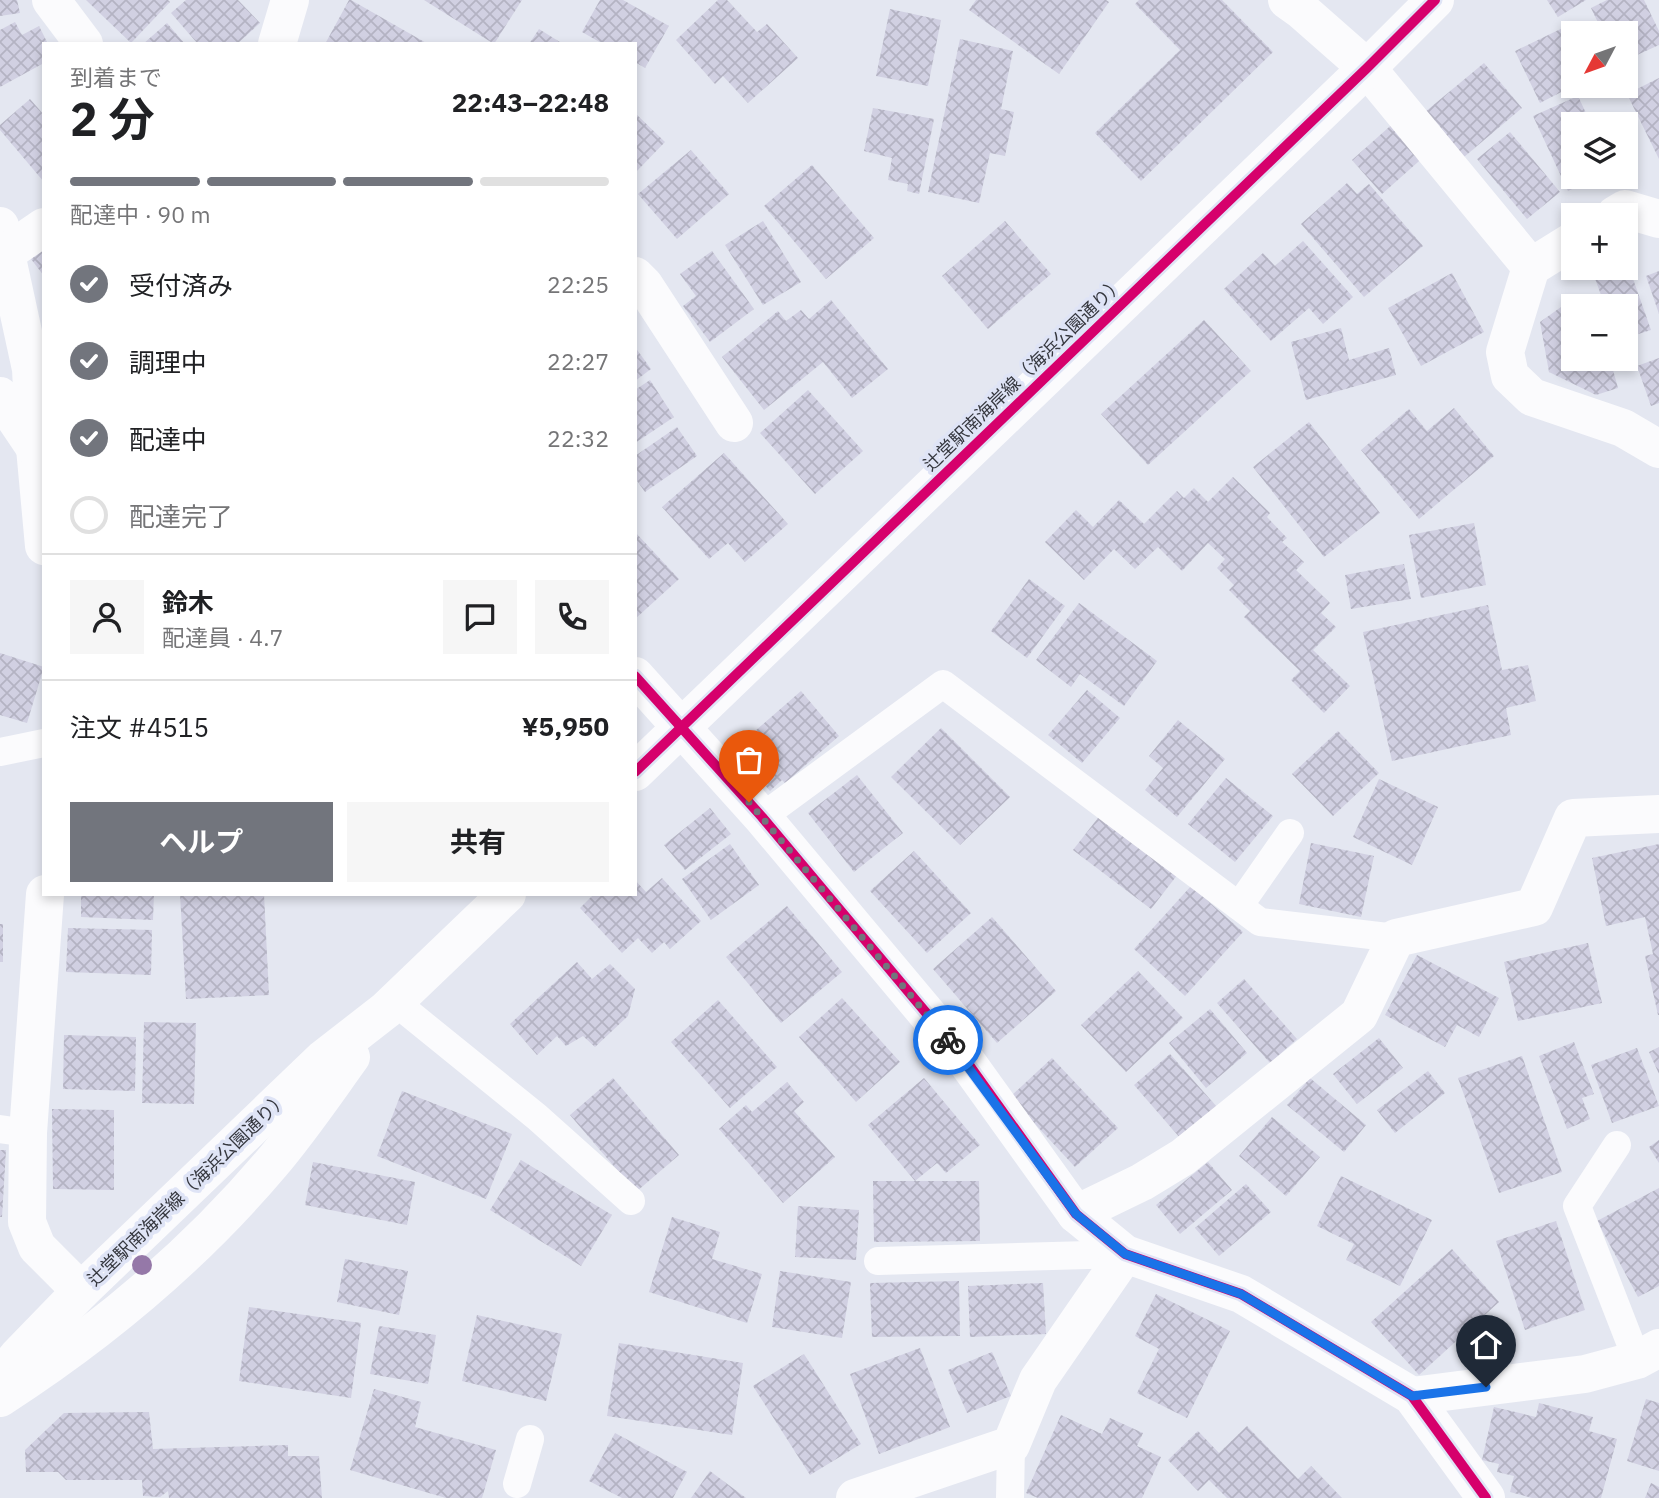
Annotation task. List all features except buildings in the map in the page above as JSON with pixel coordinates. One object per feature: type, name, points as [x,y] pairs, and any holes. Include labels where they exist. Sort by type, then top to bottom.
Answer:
[{"type":"street","points":[[278,42],[290,0]]},
{"type":"street","points":[[1287,0],[1367,68],[1531,267]]},
{"type":"street","name":"辻堂駅南海岸線（海浜公園通り）","points":[[637,770],[1435,0]]},
{"type":"street","points":[[55,2],[84,42]]},
{"type":"street","points":[[1638,213],[1659,219]]},
{"type":"street","points":[[42,228],[3,240],[31,369],[42,524]]},
{"type":"street","points":[[1561,248],[1531,267],[1505,352],[1510,376],[1532,397],[1623,428],[1659,449]]},
{"type":"street","points":[[637,278],[734,423]]},
{"type":"street","points":[[0,396],[35,448]]},
{"type":"street","points":[[637,678],[762,817],[964,1058],[1076,1214],[1125,1254],[1241,1294],[1412,1396],[1486,1498]]},
{"type":"street","points":[[1076,1214],[1142,1182],[1183,1157],[1359,1015],[1396,938],[1534,907],[1573,818],[1659,814]]},
{"type":"street","points":[[45,896],[14,1131],[27,1222],[37,1247],[80,1292]]},
{"type":"street","name":"辻堂駅南海岸線（海浜公園通り）","points":[[0,1378],[80,1292],[323,1059],[391,1006],[505,896]]},
{"type":"street","name":"辻堂駅南海岸線（海浜公園通り）","points":[[0,1398],[40,1372],[129,1303],[212,1228],[271,1164],[391,1006]]},
{"type":"street","points":[[855,1498],[1012,1445],[1038,1380],[1125,1254]]},
{"type":"street","points":[[1412,1396],[1585,1374],[1648,1354]]},
{"type":"lane","points":[[762,817],[943,684],[1260,922],[1396,938]]},
{"type":"lane","points":[[0,752],[42,743]]},
{"type":"lane","points":[[1239,906],[1290,833]]},
{"type":"lane","points":[[391,1006],[537,1117],[631,1201]]},
{"type":"lane","points":[[1617,1145],[1577,1206],[1648,1354]]},
{"type":"lane","points":[[878,1261],[1125,1254]]},
{"type":"lane","points":[[520,1493],[530,1439]]},
{"type":"lane","points":[[1010,1498],[1012,1445]]},
{"type":"cycle path","points":[[637,770],[1435,0]]},
{"type":"cycle path","points":[[637,678],[762,817],[964,1058],[1076,1214],[1125,1254],[1241,1294],[1412,1396],[1486,1498]]},
{"type":"way so far","points":[[749,802],[948,1040]]},
{"type":"route","points":[[948,1040],[964,1058],[1076,1214],[1125,1254],[1241,1294],[1412,1396],[1486,1387]]}]
